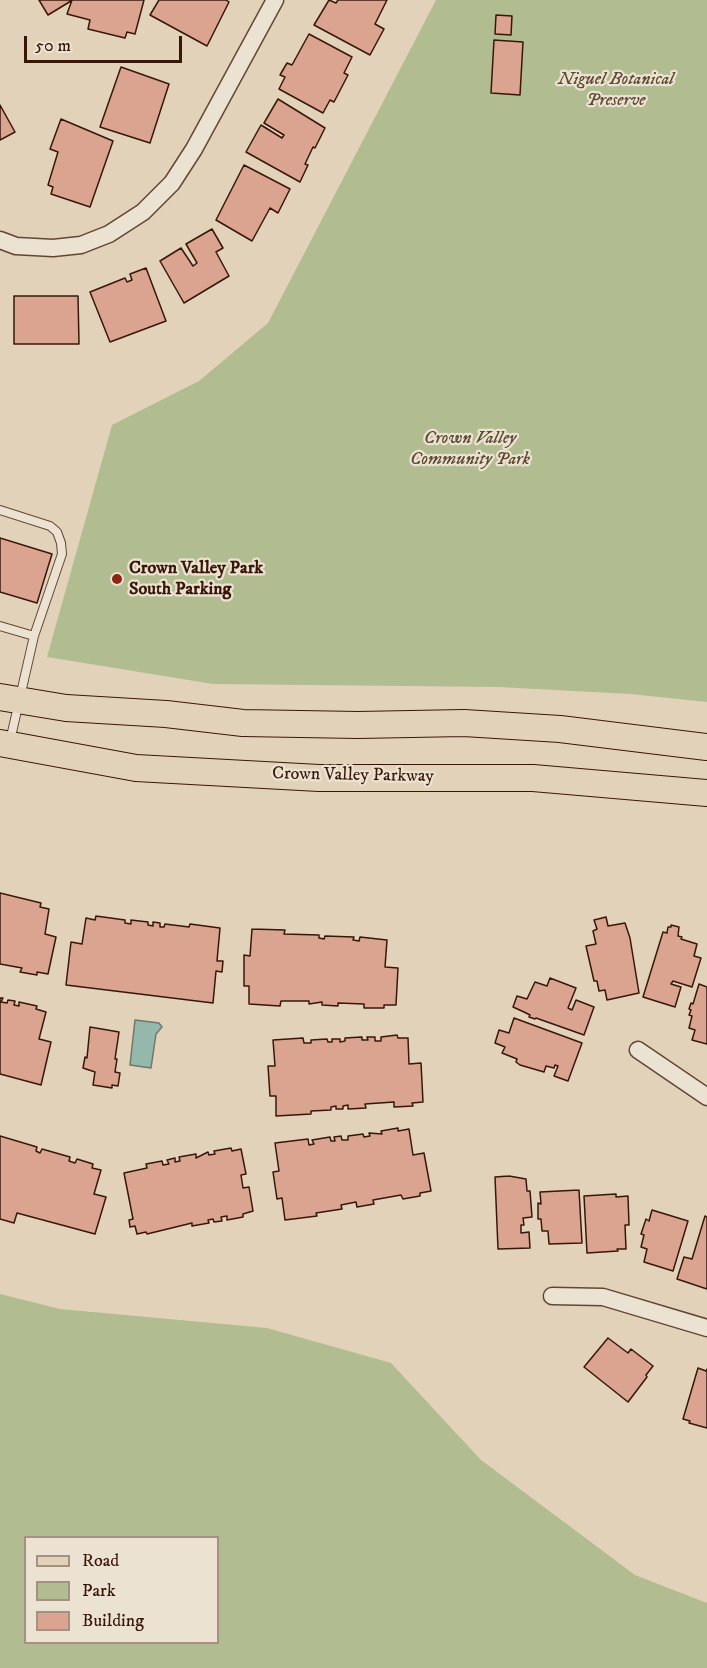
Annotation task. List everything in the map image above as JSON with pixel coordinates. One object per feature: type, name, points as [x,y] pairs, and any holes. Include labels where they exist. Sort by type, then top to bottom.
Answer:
[{"type":"main road","points":[[10,699],[66,708],[166,714],[243,723],[358,725],[464,723],[560,729],[707,747]]},
{"type":"main road","name":"Crown Valley Parkway","points":[[5,743],[136,768],[319,778],[533,778],[707,793]]},
{"type":"street","points":[[0,240],[16,246],[53,248],[81,244],[109,234],[143,212],[172,183],[194,149],[275,0]]},
{"type":"street","points":[[638,1050],[707,1097]]},
{"type":"street","points":[[552,1296],[603,1297],[707,1328]]},
{"type":"lane","points":[[0,510],[50,526],[57,532],[62,554],[10,699],[5,743]]},
{"type":"lane","points":[[0,626],[34,636]]},
{"type":"green space","name":"Crown Valley Community Park","points":[[436,0],[707,0],[707,702],[630,694],[498,687],[213,684],[47,657],[112,425],[199,381],[268,323]]},
{"type":"green space","points":[[0,1294],[60,1309],[267,1328],[391,1363],[481,1460],[635,1575],[707,1603],[707,1668],[0,1668]]},
{"type":"water","points":[[135,1020],[159,1023],[162,1027],[156,1034],[151,1068],[130,1065]]},
{"type":"building","points":[[39,0],[70,0],[71,1],[48,15]]},
{"type":"building","points":[[72,0],[144,0],[135,34],[127,32],[125,38],[88,29],[90,20],[67,14]]},
{"type":"building","points":[[159,0],[226,0],[229,2],[207,46],[150,15]]},
{"type":"building","points":[[329,0],[336,3],[338,0],[387,0],[375,24],[384,29],[370,55],[314,25]]},
{"type":"building","points":[[496,15],[512,16],[511,35],[495,34]]},
{"type":"building","points":[[309,34],[352,57],[344,73],[348,75],[334,102],[330,100],[323,113],[279,89],[285,77],[280,75],[287,63],[292,65]]},
{"type":"building","points":[[494,40],[523,42],[520,95],[491,93]]},
{"type":"building","points":[[121,67],[169,84],[150,143],[100,127]]},
{"type":"building","points":[[278,99],[325,128],[305,164],[308,165],[300,182],[246,152],[261,125],[282,138],[284,135],[264,123]]},
{"type":"building","points":[[0,105],[15,132],[0,140]]},
{"type":"building","points":[[61,119],[113,141],[90,207],[51,194],[53,187],[48,185],[58,152],[50,149]]},
{"type":"building","points":[[244,165],[290,189],[278,213],[270,208],[252,241],[216,220]]},
{"type":"building","points":[[212,229],[223,248],[216,252],[229,276],[184,303],[160,261],[181,248],[193,266],[197,263],[186,244]]},
{"type":"building","points":[[146,268],[166,321],[110,342],[90,292],[125,278],[127,282],[132,280],[130,274]]},
{"type":"building","points":[[14,296],[78,296],[79,344],[14,344]]},
{"type":"building","points":[[0,538],[52,554],[37,603],[0,592]]},
{"type":"building","points":[[0,893],[41,903],[40,907],[49,909],[45,934],[56,937],[48,974],[20,972],[22,968],[0,964]]},
{"type":"building","points":[[96,916],[125,920],[125,923],[131,924],[131,920],[148,922],[148,925],[153,926],[153,922],[160,923],[160,927],[164,927],[165,924],[189,927],[190,924],[220,928],[217,961],[223,961],[222,972],[216,971],[213,1003],[66,985],[71,942],[82,944],[86,918],[95,920]]},
{"type":"building","points":[[606,917],[608,926],[625,923],[630,938],[639,993],[607,1000],[605,990],[599,991],[597,981],[594,981],[586,946],[596,944],[593,931],[597,929],[594,920]]},
{"type":"building","points":[[671,925],[679,927],[678,936],[682,937],[681,939],[697,944],[694,956],[701,958],[692,987],[673,981],[671,984],[681,987],[675,1007],[643,997],[663,932],[667,933]]},
{"type":"building","points":[[252,929],[285,930],[284,934],[319,935],[319,938],[324,939],[325,936],[354,937],[353,940],[359,941],[360,937],[387,940],[385,967],[398,968],[396,1005],[384,1005],[384,1008],[364,1008],[364,1004],[338,1003],[338,1006],[322,1005],[322,1002],[309,1004],[309,1001],[281,1001],[280,1006],[249,1004],[249,986],[244,986],[244,955],[250,956]]},
{"type":"building","points":[[550,978],[576,988],[568,1008],[572,1010],[576,1000],[594,1007],[584,1035],[529,1017],[530,1015],[513,1007],[517,996],[527,999],[535,982],[547,986]]},
{"type":"building","points":[[699,984],[707,987],[707,1044],[692,1040],[695,1030],[689,1028],[692,1016],[689,1015],[691,1010],[689,1009],[691,1003],[693,1004]]},
{"type":"building","points":[[0,998],[3,998],[1,1002],[15,1001],[14,1005],[19,1006],[19,1002],[37,1006],[36,1009],[46,1012],[39,1039],[51,1042],[41,1085],[0,1074]]},
{"type":"building","points":[[514,1018],[582,1043],[568,1081],[554,1076],[558,1066],[555,1065],[554,1068],[546,1066],[544,1072],[520,1065],[516,1062],[517,1059],[502,1053],[505,1047],[495,1043],[499,1030],[509,1033]]},
{"type":"building","points":[[90,1027],[119,1032],[115,1059],[117,1059],[115,1072],[120,1073],[118,1086],[112,1085],[112,1088],[93,1085],[95,1072],[83,1068],[85,1057],[87,1058]]},
{"type":"building","points":[[397,1035],[398,1038],[408,1038],[409,1064],[421,1063],[423,1102],[412,1103],[413,1106],[394,1107],[394,1102],[365,1104],[366,1108],[348,1109],[348,1105],[343,1106],[343,1109],[336,1109],[336,1106],[331,1107],[331,1110],[311,1111],[311,1114],[276,1116],[276,1096],[270,1096],[268,1066],[275,1066],[273,1040],[303,1038],[304,1043],[311,1043],[311,1040],[327,1039],[328,1042],[332,1042],[332,1039],[340,1039],[340,1042],[345,1041],[345,1038],[362,1037],[362,1040],[368,1040],[367,1037],[375,1037],[375,1041],[381,1041],[381,1037]]},
{"type":"building","points":[[398,1128],[398,1131],[409,1129],[413,1155],[424,1153],[431,1191],[403,1199],[401,1195],[373,1200],[374,1204],[357,1207],[356,1202],[341,1205],[342,1209],[316,1213],[317,1216],[285,1220],[282,1198],[277,1199],[273,1172],[279,1171],[275,1143],[308,1139],[309,1145],[314,1144],[312,1140],[330,1137],[331,1141],[335,1141],[334,1137],[341,1136],[342,1140],[348,1140],[348,1136],[363,1134],[364,1137],[370,1136],[369,1133],[382,1134],[381,1131]]},
{"type":"building","points":[[0,1136],[37,1147],[36,1151],[40,1153],[42,1149],[70,1157],[69,1161],[75,1163],[77,1159],[93,1164],[92,1168],[101,1170],[94,1194],[106,1197],[95,1234],[17,1213],[14,1223],[0,1219]]},
{"type":"building","points":[[231,1148],[232,1151],[241,1149],[246,1174],[241,1175],[243,1188],[249,1187],[253,1211],[243,1214],[243,1217],[227,1220],[227,1216],[221,1217],[222,1221],[214,1222],[213,1219],[208,1220],[209,1223],[192,1226],[192,1223],[147,1234],[146,1232],[137,1234],[135,1226],[130,1227],[129,1220],[133,1219],[124,1173],[147,1168],[146,1164],[162,1161],[163,1165],[169,1164],[167,1160],[175,1158],[175,1162],[180,1161],[179,1157],[196,1154],[196,1158],[208,1152],[209,1155],[215,1154],[214,1151]]},
{"type":"building","points":[[509,1176],[526,1179],[527,1191],[530,1191],[532,1217],[523,1218],[524,1225],[521,1225],[521,1233],[529,1232],[530,1248],[498,1249],[495,1177]]},
{"type":"building","points":[[579,1190],[582,1243],[549,1244],[548,1231],[542,1231],[541,1219],[538,1219],[538,1203],[541,1204],[540,1192]]},
{"type":"building","points":[[616,1194],[616,1197],[628,1196],[629,1225],[625,1225],[626,1249],[587,1253],[584,1196]]},
{"type":"building","points":[[652,1210],[688,1221],[673,1271],[644,1262],[647,1249],[641,1247],[644,1235],[641,1234],[646,1219],[649,1221]]},
{"type":"building","points":[[705,1216],[707,1217],[707,1289],[677,1279],[684,1257],[692,1259]]},
{"type":"building","points":[[608,1338],[628,1353],[631,1349],[653,1366],[628,1402],[584,1367]]},
{"type":"building","points":[[698,1368],[706,1371],[707,1369],[707,1428],[683,1419]]},
{"type":"place","name":"Crown Valley Park South Parking","points":[[117,579]]},
{"type":"park label","name":"Niguel Botanical Preserve","points":[[616,90]]}]
